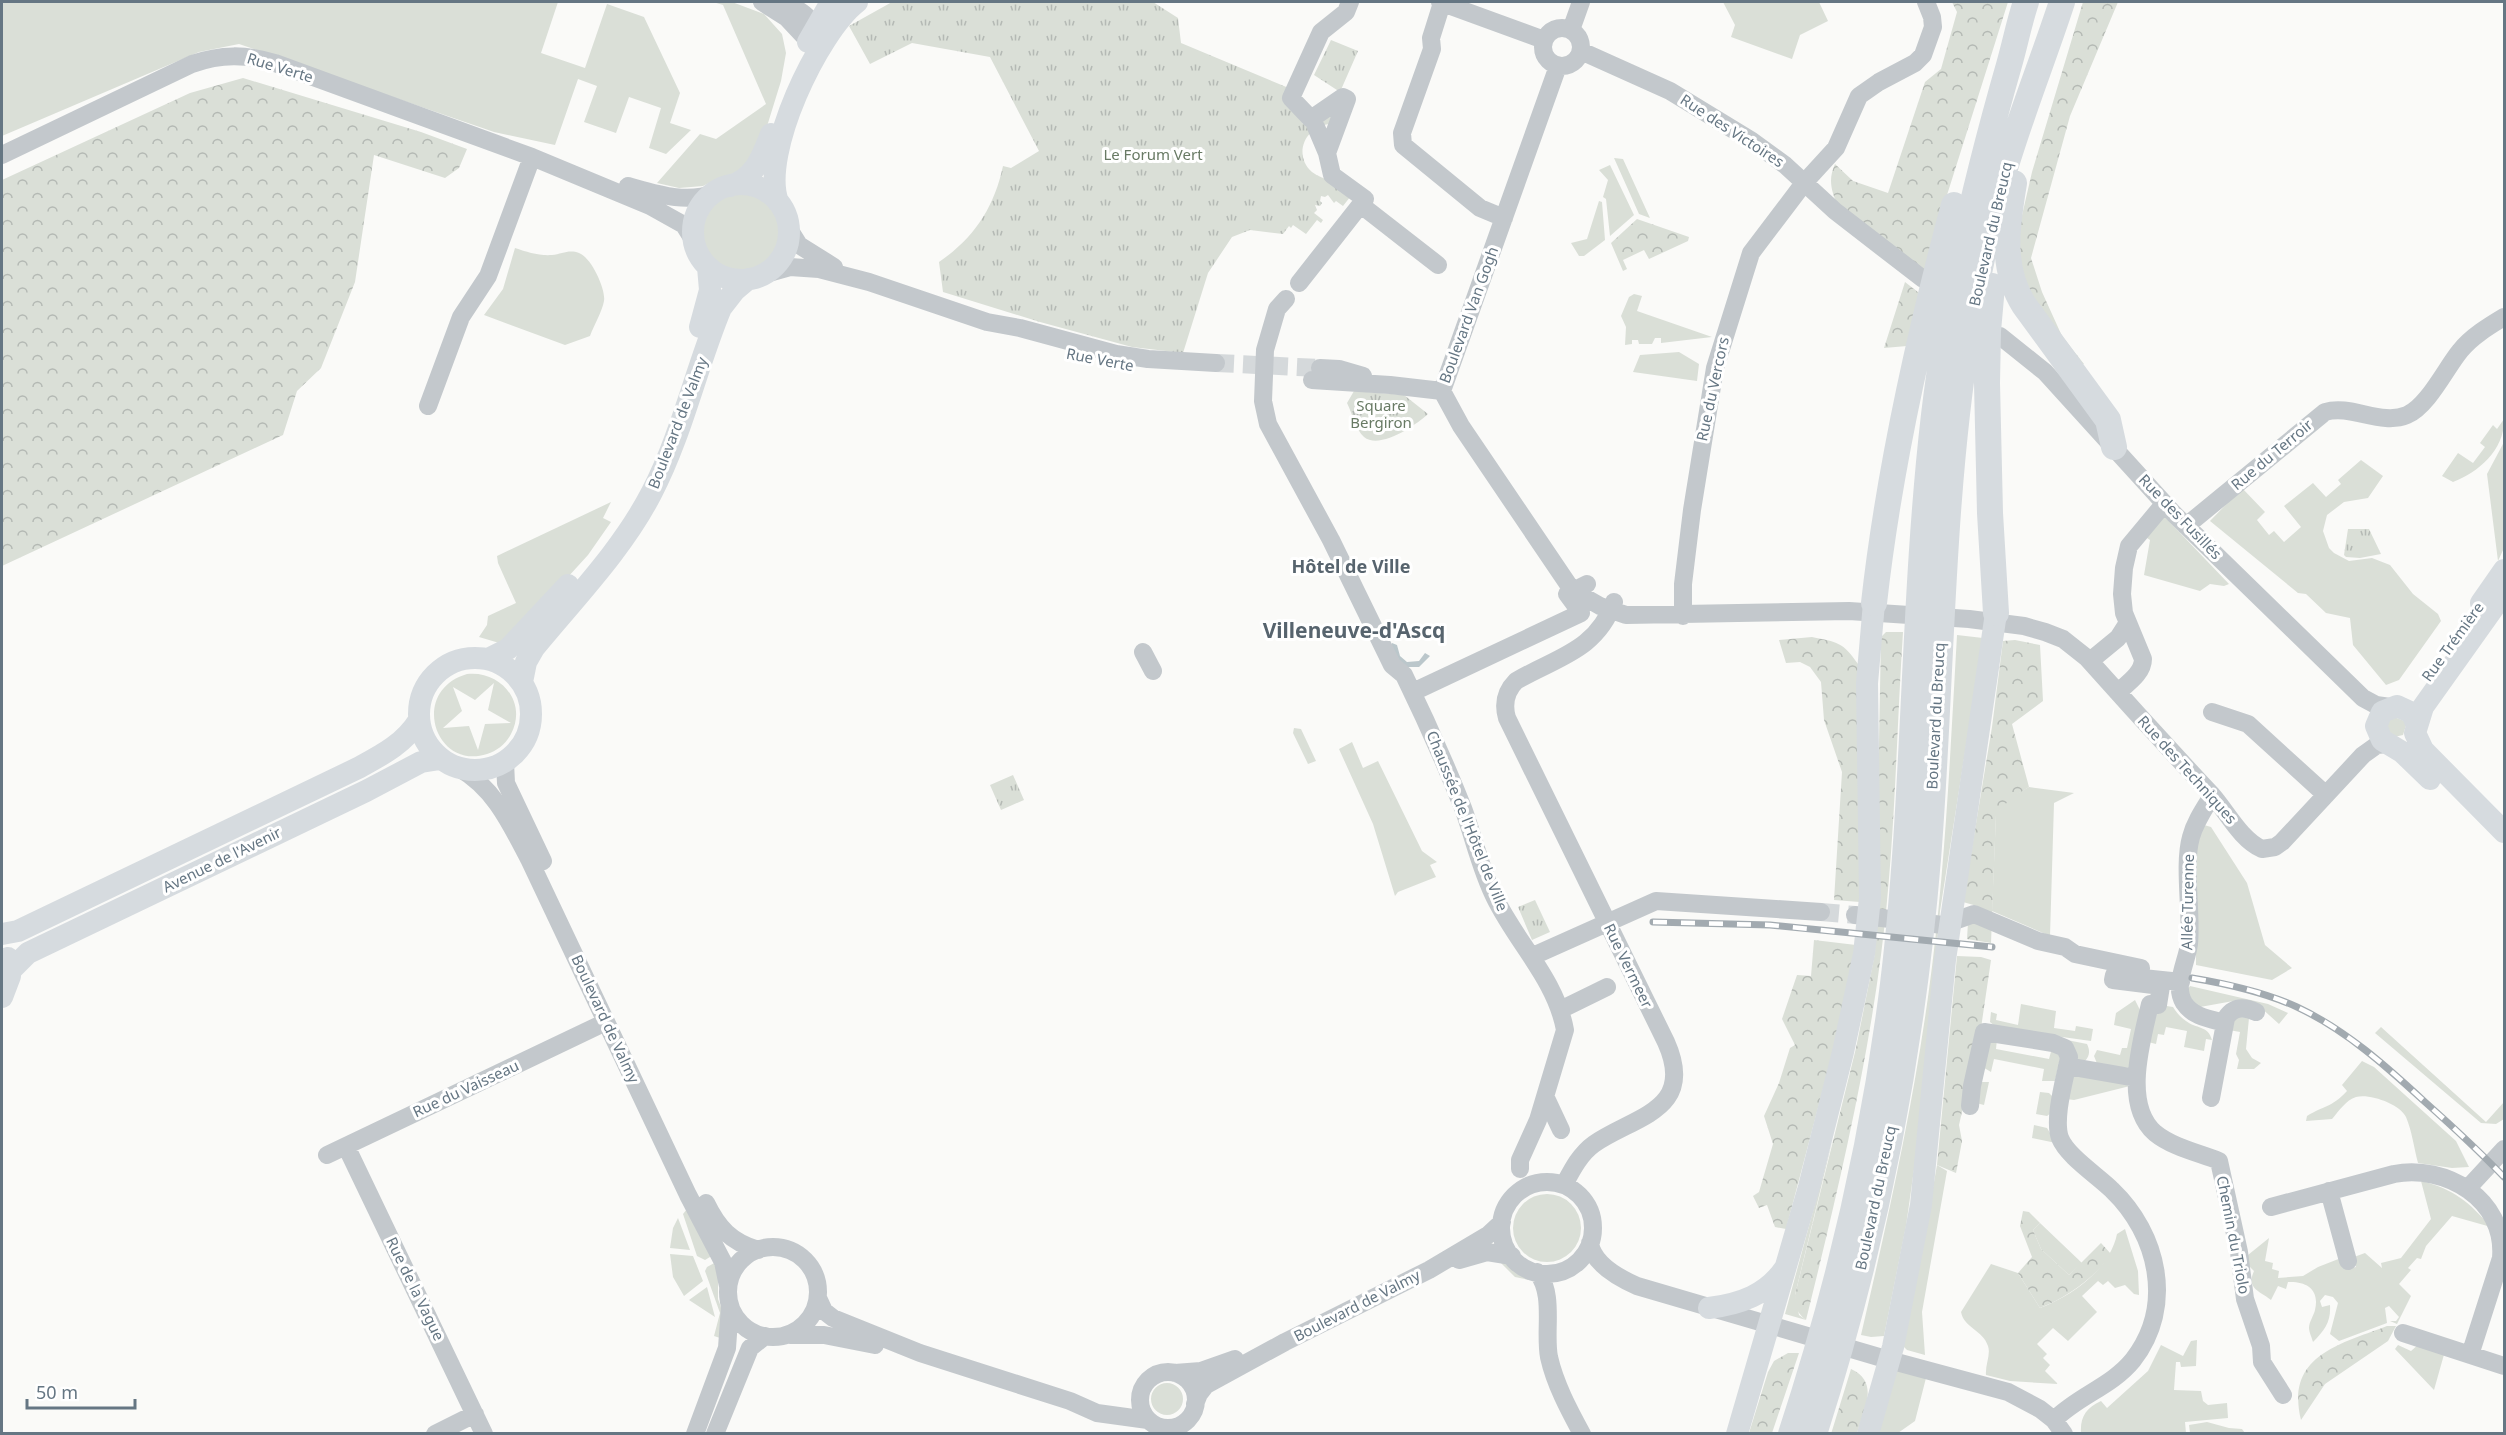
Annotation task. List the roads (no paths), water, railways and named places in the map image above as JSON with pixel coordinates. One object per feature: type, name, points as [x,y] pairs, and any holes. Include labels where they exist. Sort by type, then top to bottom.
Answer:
[{"type":"highway","name":"Boulevard du Breucq","points":[[1791,1434],[1838,1274],[1859,1181],[1884,1048],[1904,869],[1925,527],[1935,406],[1964,237],[2017,27],[2026,2]]},
{"type":"highway","name":"Boulevard du Breucq","points":[[1814,1434],[1844,1336],[1866,1248],[1903,1063],[1917,969],[1928,859],[1946,545],[1958,401],[1968,331],[1989,227],[2004,171],[2062,2]]},
{"type":"highway","points":[[1874,608],[1892,478],[1948,226],[1984,102],[2017,27]]},
{"type":"highway","points":[[1995,618],[1990,513],[1987,349],[1991,292],[2013,192],[2027,106]]},
{"type":"highway","points":[[2013,192],[2007,258],[2013,287],[2030,314],[2108,420],[2114,447]]},
{"type":"main road","points":[[831,2],[814,39],[762,158],[750,176],[722,190],[703,204],[697,214],[694,224],[694,241],[699,255],[708,267],[727,278],[757,277],[778,262],[785,252],[789,229],[773,183],[778,150],[803,79],[814,39],[856,2]]},
{"type":"main road","points":[[722,190],[753,186],[778,202]]},
{"type":"main road","name":"Boulevard de Valmy","points":[[488,659],[508,649],[576,576],[607,540],[633,498],[656,451],[704,316],[710,290],[708,267]]},
{"type":"main road","name":"Boulevard de Valmy","points":[[522,682],[526,662],[534,648],[619,544],[645,505],[660,475],[722,308],[735,290],[757,277]]},
{"type":"main road","name":"Rue Trémière","points":[[2386,726],[2414,695],[2505,570]]},
{"type":"main road","name":"Rue Trémière","points":[[2416,729],[2423,707],[2505,593]]},
{"type":"main road","points":[[1737,1434],[1790,1259],[1828,1115],[1864,954],[1870,898],[1867,683],[1874,608]]},
{"type":"main road","points":[[1868,1434],[1889,1360],[1921,1205],[1945,960],[1995,618]]},
{"type":"main road","points":[[464,659],[488,659],[507,668],[522,682],[531,705],[531,722],[523,744],[505,762],[486,770],[450,763],[427,744],[419,720],[422,695],[428,683],[441,669],[464,659]]},
{"type":"main road","name":"Rue des Fusillés","points":[[2505,831],[2423,750],[2409,711],[2404,707],[2386,726],[2412,761],[2505,850]]},
{"type":"main road","name":"Avenue de l'Avenir","points":[[2,934],[18,931],[358,768],[396,746],[410,733],[419,720]]},
{"type":"main road","points":[[2386,726],[2405,744],[2416,729]]},
{"type":"main road","name":"Avenue de l'Avenir","points":[[10,972],[27,953],[356,796],[421,762],[450,763]]},
{"type":"main road","points":[[2,944],[8,958],[10,972],[8,985],[2,997]]},
{"type":"main road","points":[[1709,1308],[1736,1303],[1760,1293],[1778,1278],[1790,1259]]},
{"type":"street","points":[[762,2],[814,39]]},
{"type":"street","points":[[784,2],[805,14],[814,39]]},
{"type":"street","points":[[1303,277],[1365,199],[1332,175],[1327,153],[1314,123],[1291,99],[1321,32],[1346,12],[1350,2]]},
{"type":"street","points":[[1504,218],[1480,208],[1403,145],[1402,133],[1432,49],[1431,38],[1441,2],[1544,40]]},
{"type":"street","points":[[1571,30],[1581,2]]},
{"type":"street","name":"Rue du Vercors","points":[[1683,611],[1683,584],[1694,490],[1720,348],[1751,253],[1804,183],[1836,148],[1856,101],[1863,91],[1915,63],[1923,55],[1933,27],[1926,2]]},
{"type":"street","points":[[1557,28],[1571,30],[1580,39],[1581,51],[1573,63],[1558,66],[1550,62],[1544,55],[1544,40],[1549,32],[1557,28]]},
{"type":"street","name":"Rue des Victoires","points":[[1581,51],[1651,81],[1769,153],[1835,211],[1923,279]]},
{"type":"street","name":"Rue Verte","points":[[2,155],[192,64],[232,55],[259,58],[532,157],[661,210],[684,225],[694,241]]},
{"type":"street","name":"Boulevard Van Gogh","points":[[1558,66],[1442,391],[1461,426],[1576,584],[1612,607],[1683,611],[1776,603],[1959,613]]},
{"type":"street","points":[[1314,123],[1343,97],[1347,99],[1327,153]]},
{"type":"street","points":[[428,406],[461,317],[488,276],[532,157]]},
{"type":"street","name":"Rue Verte","points":[[532,157],[665,196],[688,199],[722,190]]},
{"type":"street","points":[[1361,205],[1438,266]]},
{"type":"street","name":"Rue Verte","points":[[789,229],[799,246],[808,253],[869,282]]},
{"type":"street","name":"Rue Verte","points":[[757,277],[780,269],[804,267],[869,282],[987,322],[1020,328],[1127,356],[1217,369]]},
{"type":"street","name":"Chaussée de l'Hôtel de Ville","points":[[1286,299],[1277,309],[1265,350],[1263,401],[1268,424],[1331,540],[1392,665],[1404,675],[1413,692],[1462,806],[1495,897],[1513,930],[1533,956],[1560,1010],[1565,1030],[1539,1120],[1520,1160],[1520,1169]]},
{"type":"street","name":"Rue du Terroir","points":[[2186,526],[2325,412],[2338,410],[2390,418],[2406,416],[2424,401],[2465,345],[2505,318]]},
{"type":"street","name":"Rue des Fusillés","points":[[2000,336],[2045,372],[2164,504],[2363,698],[2376,705],[2386,726]]},
{"type":"street","points":[[1316,374],[1339,369],[1390,385],[1442,391]]},
{"type":"street","points":[[2118,692],[2143,665],[2143,659],[2127,624],[2122,594],[2125,558],[2129,546],[2164,504]]},
{"type":"street","points":[[1413,692],[1581,613],[1568,594],[1576,584]]},
{"type":"street","name":"Rue Vermeer","points":[[1564,1185],[1573,1168],[1588,1149],[1657,1110],[1668,1094],[1673,1076],[1670,1051],[1531,770],[1505,711],[1507,693],[1516,681],[1589,642],[1601,629],[1612,607]]},
{"type":"street","name":"Rue des Techniques","points":[[1959,613],[1995,618],[2034,628],[2072,644],[2090,661],[2256,846],[2268,849],[2282,842],[2363,755],[2386,726]]},
{"type":"street","points":[[2090,661],[2118,638],[2127,624]]},
{"type":"street","points":[[1143,652],[1153,671]]},
{"type":"street","points":[[2212,712],[2248,724],[2326,795]]},
{"type":"street","name":"Boulevard de Valmy","points":[[505,762],[504,775],[509,789],[713,1217],[721,1230],[732,1239],[758,1250]]},
{"type":"street","name":"Boulevard de Valmy","points":[[450,763],[484,785],[508,819],[698,1216],[723,1262],[728,1286]]},
{"type":"street","name":"Allée Turenne","points":[[2174,977],[2189,942],[2189,845],[2198,818],[2212,796]]},
{"type":"street","points":[[1533,956],[1656,901],[1821,912]]},
{"type":"street","points":[[1855,915],[1943,925],[1974,914],[2038,941],[2065,947],[2075,954],[2174,977],[2190,1009],[2205,1018],[2224,1023]]},
{"type":"street","name":"Chemin du Triolo","points":[[2174,977],[2114,975],[2113,980],[2161,986],[2158,1005],[2150,1004],[2136,1078],[2142,1112],[2156,1133],[2180,1146],[2219,1161],[2239,1252],[2245,1299],[2261,1346],[2262,1362],[2283,1395]]},
{"type":"street","points":[[1560,1010],[1607,987]]},
{"type":"street","points":[[2211,1098],[2224,1023],[2229,1013],[2237,1009],[2249,1009],[2256,1012]]},
{"type":"street","name":"Rue du Vaisseau","points":[[327,1155],[606,1022]]},
{"type":"street","points":[[1590,1243],[1598,1260],[1628,1282],[1856,1351],[2008,1392],[2026,1400],[2059,1427],[2074,1402],[2110,1382],[2126,1368],[2144,1342],[2153,1320],[2157,1300],[2155,1268],[2150,1247],[2143,1229],[2119,1197],[2068,1149],[2059,1135],[2058,1122],[2068,1051],[2060,1045],[1984,1032],[1970,1106]]},
{"type":"street","points":[[2067,1065],[2136,1078]]},
{"type":"street","points":[[1546,1098],[1561,1130]]},
{"type":"street","name":"Rue de la Vague","points":[[346,1146],[484,1434]]},
{"type":"street","points":[[2468,1188],[2505,1149]]},
{"type":"street","points":[[2271,1207],[2411,1171],[2442,1175],[2468,1188],[2496,1220],[2503,1242],[2501,1258],[2470,1355]]},
{"type":"street","points":[[1546,1182],[1564,1185],[1580,1196],[1587,1206],[1593,1224],[1590,1243],[1580,1259],[1569,1267],[1557,1272],[1537,1272],[1523,1266],[1512,1256],[1504,1242],[1502,1222],[1510,1202],[1526,1187],[1546,1182]]},
{"type":"street","points":[[2329,1191],[2348,1261]]},
{"type":"street","name":"Boulevard de Valmy","points":[[1196,1404],[1199,1394],[1206,1385],[1285,1342],[1429,1270],[1492,1232],[1502,1222]]},
{"type":"street","points":[[695,1434],[727,1348],[730,1306],[728,1286],[736,1266],[758,1250],[780,1248],[801,1257],[814,1273],[818,1298],[824,1311],[833,1318],[920,1353],[1104,1414],[1148,1420],[1165,1428],[1192,1427],[1196,1404],[1190,1382],[1175,1373],[1165,1372],[1153,1376],[1144,1385],[1140,1395],[1142,1410],[1148,1420]]},
{"type":"street","name":"Boulevard de Valmy","points":[[1429,1270],[1487,1252],[1512,1256]]},
{"type":"street","points":[[1537,1272],[1546,1290],[1547,1340],[1550,1360],[1561,1391],[1582,1434]]},
{"type":"street","points":[[715,1434],[750,1348],[756,1342],[796,1331],[813,1312],[818,1298]]},
{"type":"street","points":[[730,1306],[741,1324],[750,1330],[773,1336],[824,1335],[920,1353]]},
{"type":"street","points":[[2403,1333],[2505,1366]]},
{"type":"street","name":"Boulevard de Valmy","points":[[1175,1373],[1201,1371],[1285,1342]]},
{"type":"street","points":[[1070,1401],[1114,1407],[1125,1405],[1140,1395]]},
{"type":"street","points":[[435,1434],[475,1414]]},
{"type":"tunnel","points":[[1216,363],[1320,368]]},
{"type":"tunnel","points":[[1821,912],[1855,915]]},
{"type":"railway","points":[[1653,922],[1770,925],[1992,947]]},
{"type":"railway","points":[[2192,978],[2272,997],[2297,1007],[2332,1026],[2395,1075],[2504,1177]]},
{"type":"district","name":"Hôtel de Ville","points":[[1351,567]]},
{"type":"district","name":"Villeneuve-d'Ascq","points":[[1354,631]]},
{"type":"park label","name":"Le Forum Vert","points":[[1153,155]]},
{"type":"park label","name":"Square Bergiron","points":[[1381,414]]}]
